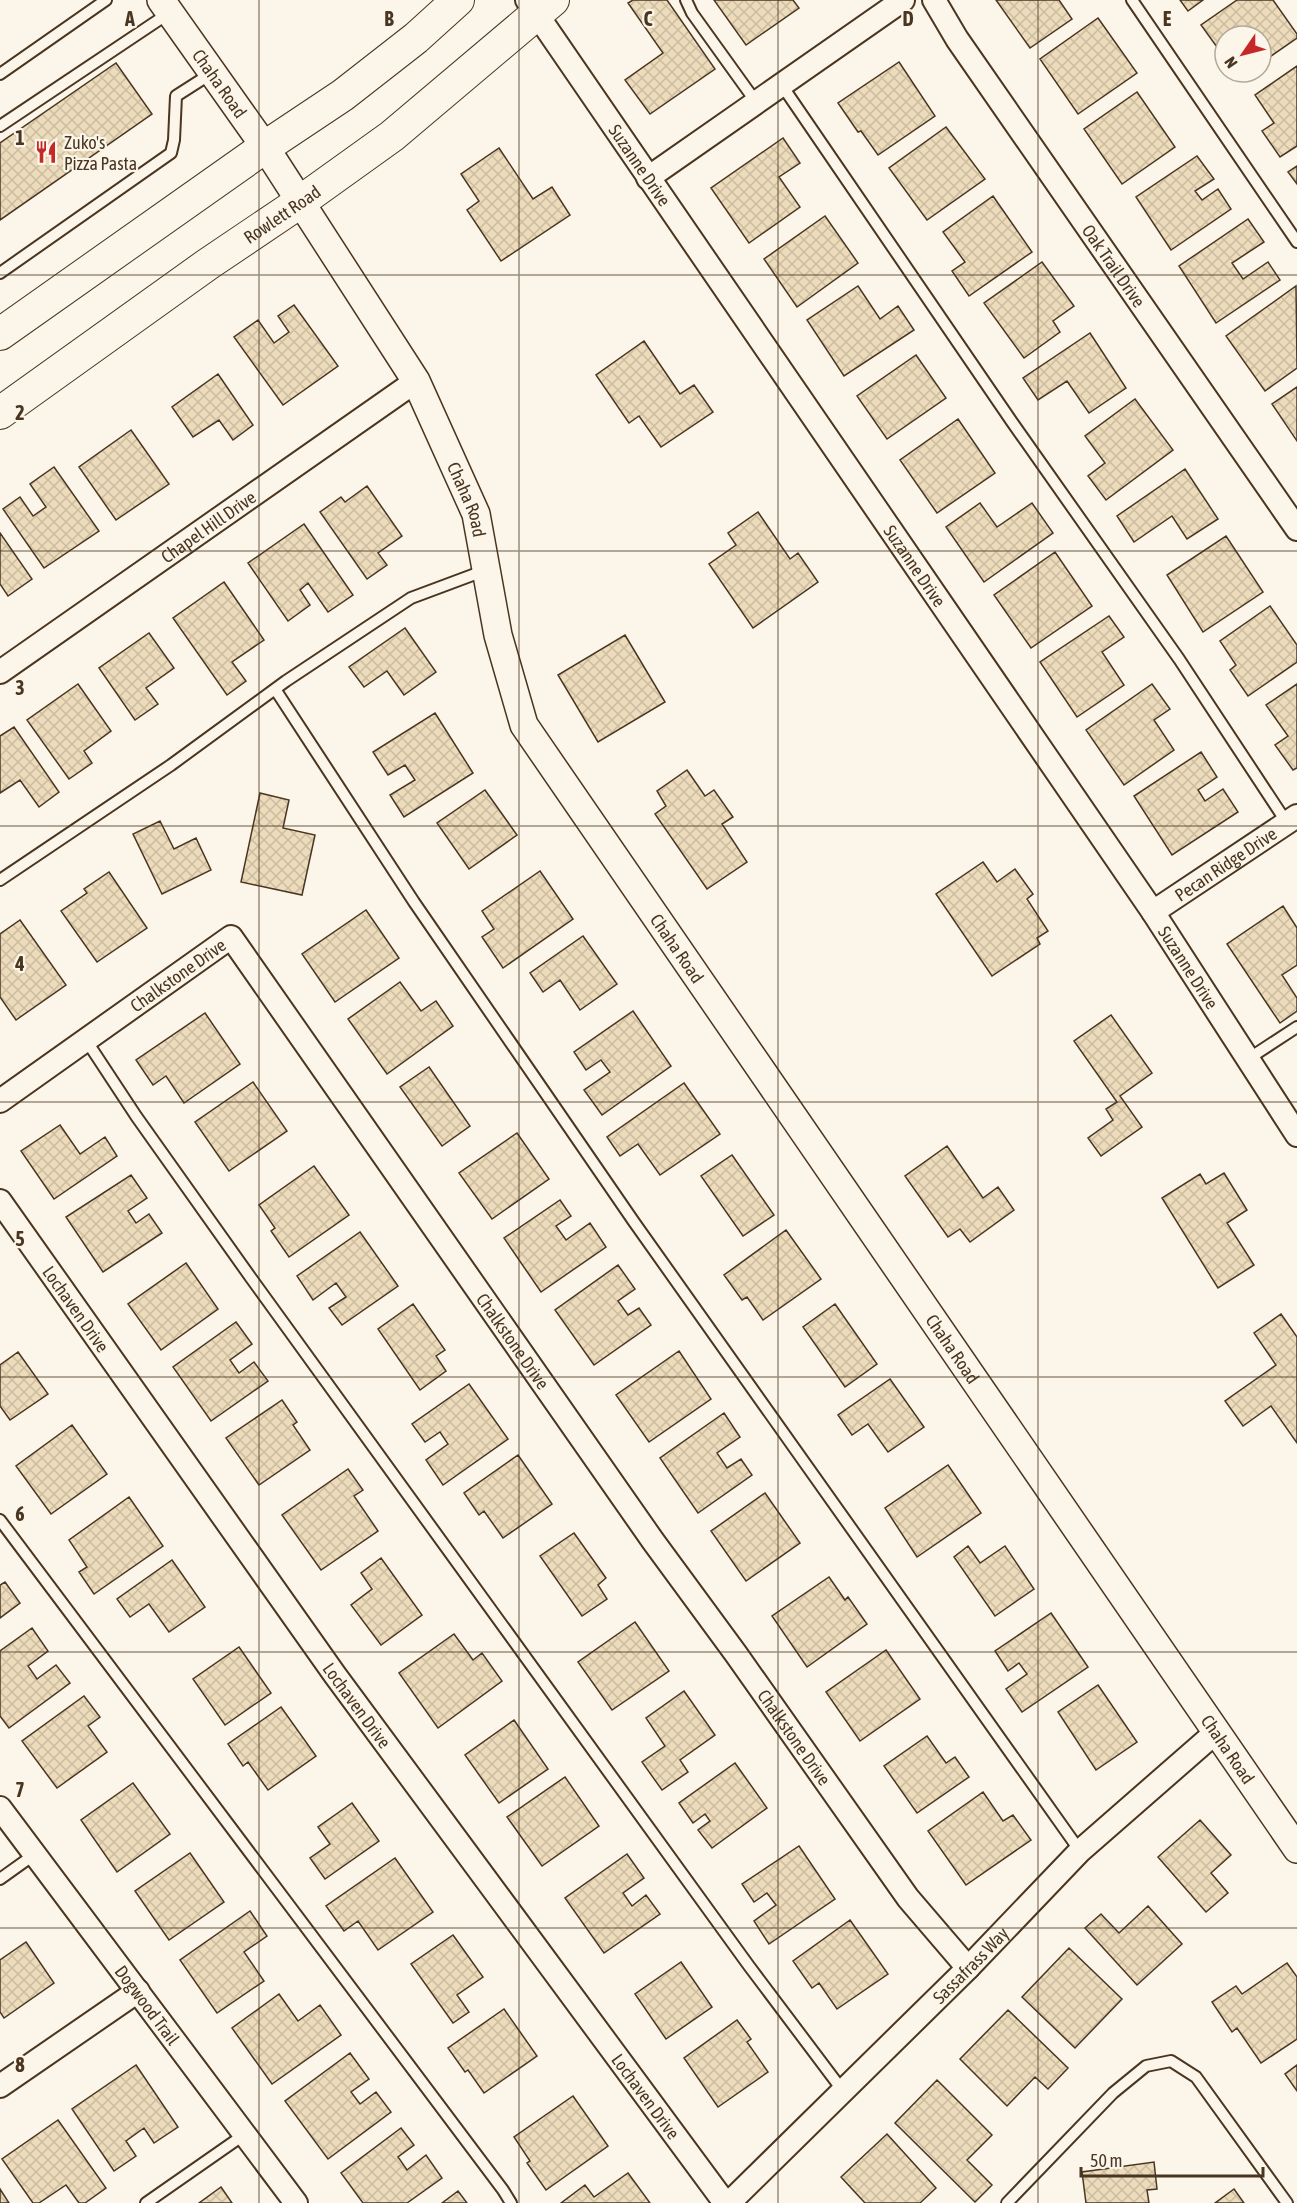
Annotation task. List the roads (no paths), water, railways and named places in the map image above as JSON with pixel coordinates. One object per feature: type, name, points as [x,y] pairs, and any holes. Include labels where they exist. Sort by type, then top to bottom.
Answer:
[{"type":"main road","points":[[0,333],[343,95],[416,38],[458,0]]},
{"type":"main road","name":"Rowlett Road","points":[[0,412],[392,136],[539,4]]},
{"type":"street","points":[[648,178],[903,0]]},
{"type":"street","name":"Oak Trail Drive","points":[[934,0],[957,39],[1297,529]]},
{"type":"street","name":"Suzanne Drive","points":[[539,4],[648,178],[1153,912],[1297,1135]]},
{"type":"street","name":"Chaha Road","points":[[165,6],[265,147],[416,381],[476,514],[498,635],[524,724],[1215,1733],[1297,1849]]},
{"type":"street","name":"Chapel Hill Drive","points":[[0,672],[416,381]]},
{"type":"street","name":"Pecan Ridge Drive","points":[[1153,912],[1292,819]]},
{"type":"street","name":"Chalkstone Drive","points":[[0,1101],[231,937],[653,1541],[736,1654],[908,1898],[968,1968]]},
{"type":"street","name":"Lochaven Drive","points":[[0,1202],[335,1676],[727,2203]]},
{"type":"street","name":"Sassafrass Way","points":[[727,2203],[968,1968],[1080,1851],[1215,1733]]},
{"type":"street","name":"Dogwood Trail","points":[[0,1808],[296,2203]]},
{"type":"street","points":[[0,2086],[138,1991]]},
{"type":"lane","points":[[0,74],[106,0]]},
{"type":"lane","points":[[686,0],[692,13],[756,102]]},
{"type":"lane","points":[[1132,0],[1297,242]]},
{"type":"lane","points":[[0,126],[165,6]]},
{"type":"lane","points":[[0,273],[171,153],[174,140],[176,96],[212,73]]},
{"type":"lane","points":[[782,84],[1012,422],[1292,819]]},
{"type":"lane","points":[[0,880],[171,765],[275,689],[411,598],[486,570]]},
{"type":"lane","points":[[275,689],[414,902],[634,1222],[1080,1851]]},
{"type":"lane","points":[[1248,1059],[1297,1027]]},
{"type":"lane","points":[[86,1040],[136,1116],[231,1250],[728,1938],[843,2091]]},
{"type":"lane","points":[[0,1520],[240,1837],[504,2190],[511,2203]]},
{"type":"lane","points":[[0,1879],[35,1854]]},
{"type":"lane","points":[[1007,2203],[1113,2093],[1146,2066],[1171,2061],[1196,2077],[1287,2203]]},
{"type":"lane","points":[[146,2203],[245,2134]]},
{"type":"place","name":"Zuko's Pizza Pasta","points":[[46,152]]}]
